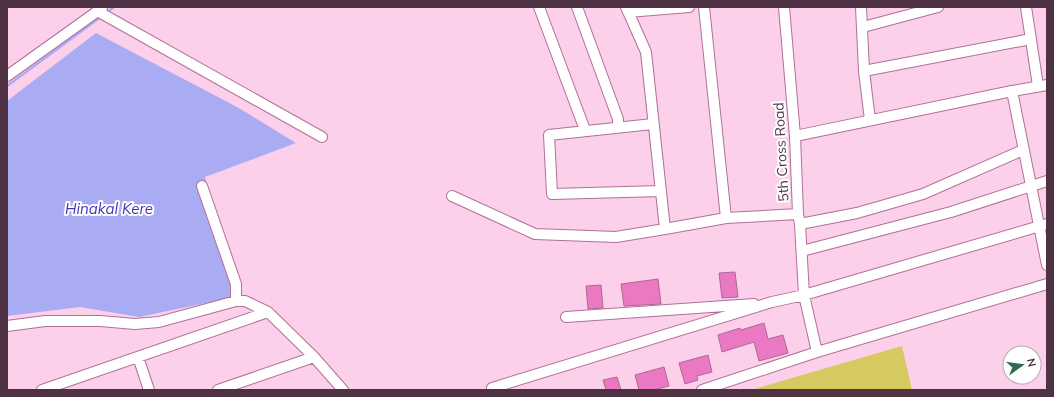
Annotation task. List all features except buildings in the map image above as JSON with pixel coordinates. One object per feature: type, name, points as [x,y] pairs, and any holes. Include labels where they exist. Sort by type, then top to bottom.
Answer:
[{"type":"street","points":[[539,7],[585,130]]},
{"type":"street","points":[[577,7],[618,119],[618,127]]},
{"type":"street","points":[[665,230],[646,52],[627,10],[689,7]]},
{"type":"street","points":[[704,7],[726,218]]},
{"type":"street","name":"5th Cross Road","points":[[784,7],[795,136],[798,214],[800,224],[804,295],[817,352]]},
{"type":"street","points":[[861,7],[864,71],[870,120]]},
{"type":"street","points":[[862,27],[938,7]]},
{"type":"street","points":[[795,136],[1042,86],[1031,39],[1026,7]]},
{"type":"street","points":[[8,75],[101,9],[322,137]]},
{"type":"street","points":[[864,71],[1031,39]]},
{"type":"street","points":[[1012,91],[1030,186],[1043,225],[1047,265]]},
{"type":"street","points":[[654,124],[585,130],[549,135],[552,194],[661,191]]},
{"type":"street","points":[[800,224],[857,213],[923,194],[1023,150]]},
{"type":"street","points":[[802,251],[951,212],[1047,181]]},
{"type":"street","points":[[202,186],[236,284],[236,301]]},
{"type":"street","points":[[452,196],[535,234],[616,237],[665,230],[726,218],[798,214]]},
{"type":"street","points":[[492,388],[772,302],[804,295],[1043,225]]},
{"type":"street","points":[[702,390],[733,386],[817,352],[1047,284]]},
{"type":"street","points":[[7,326],[45,321],[100,321],[135,324],[159,322],[236,301],[245,302],[268,312],[314,357],[343,390]]},
{"type":"street","points":[[566,317],[772,302]]},
{"type":"street","points":[[42,390],[268,312]]},
{"type":"street","points":[[138,357],[148,390]]},
{"type":"street","points":[[218,390],[314,357]]},
{"type":"shaded area","points":[[902,346],[912,390],[751,390]]},
{"type":"water","name":"Hinakal Kere","points":[[96,33],[237,107],[296,143],[205,177],[239,296],[139,317],[80,307],[7,316],[7,101]]},
{"type":"waterway","points":[[106,13],[114,7]]},
{"type":"waterway","points":[[7,86],[102,16]]}]
